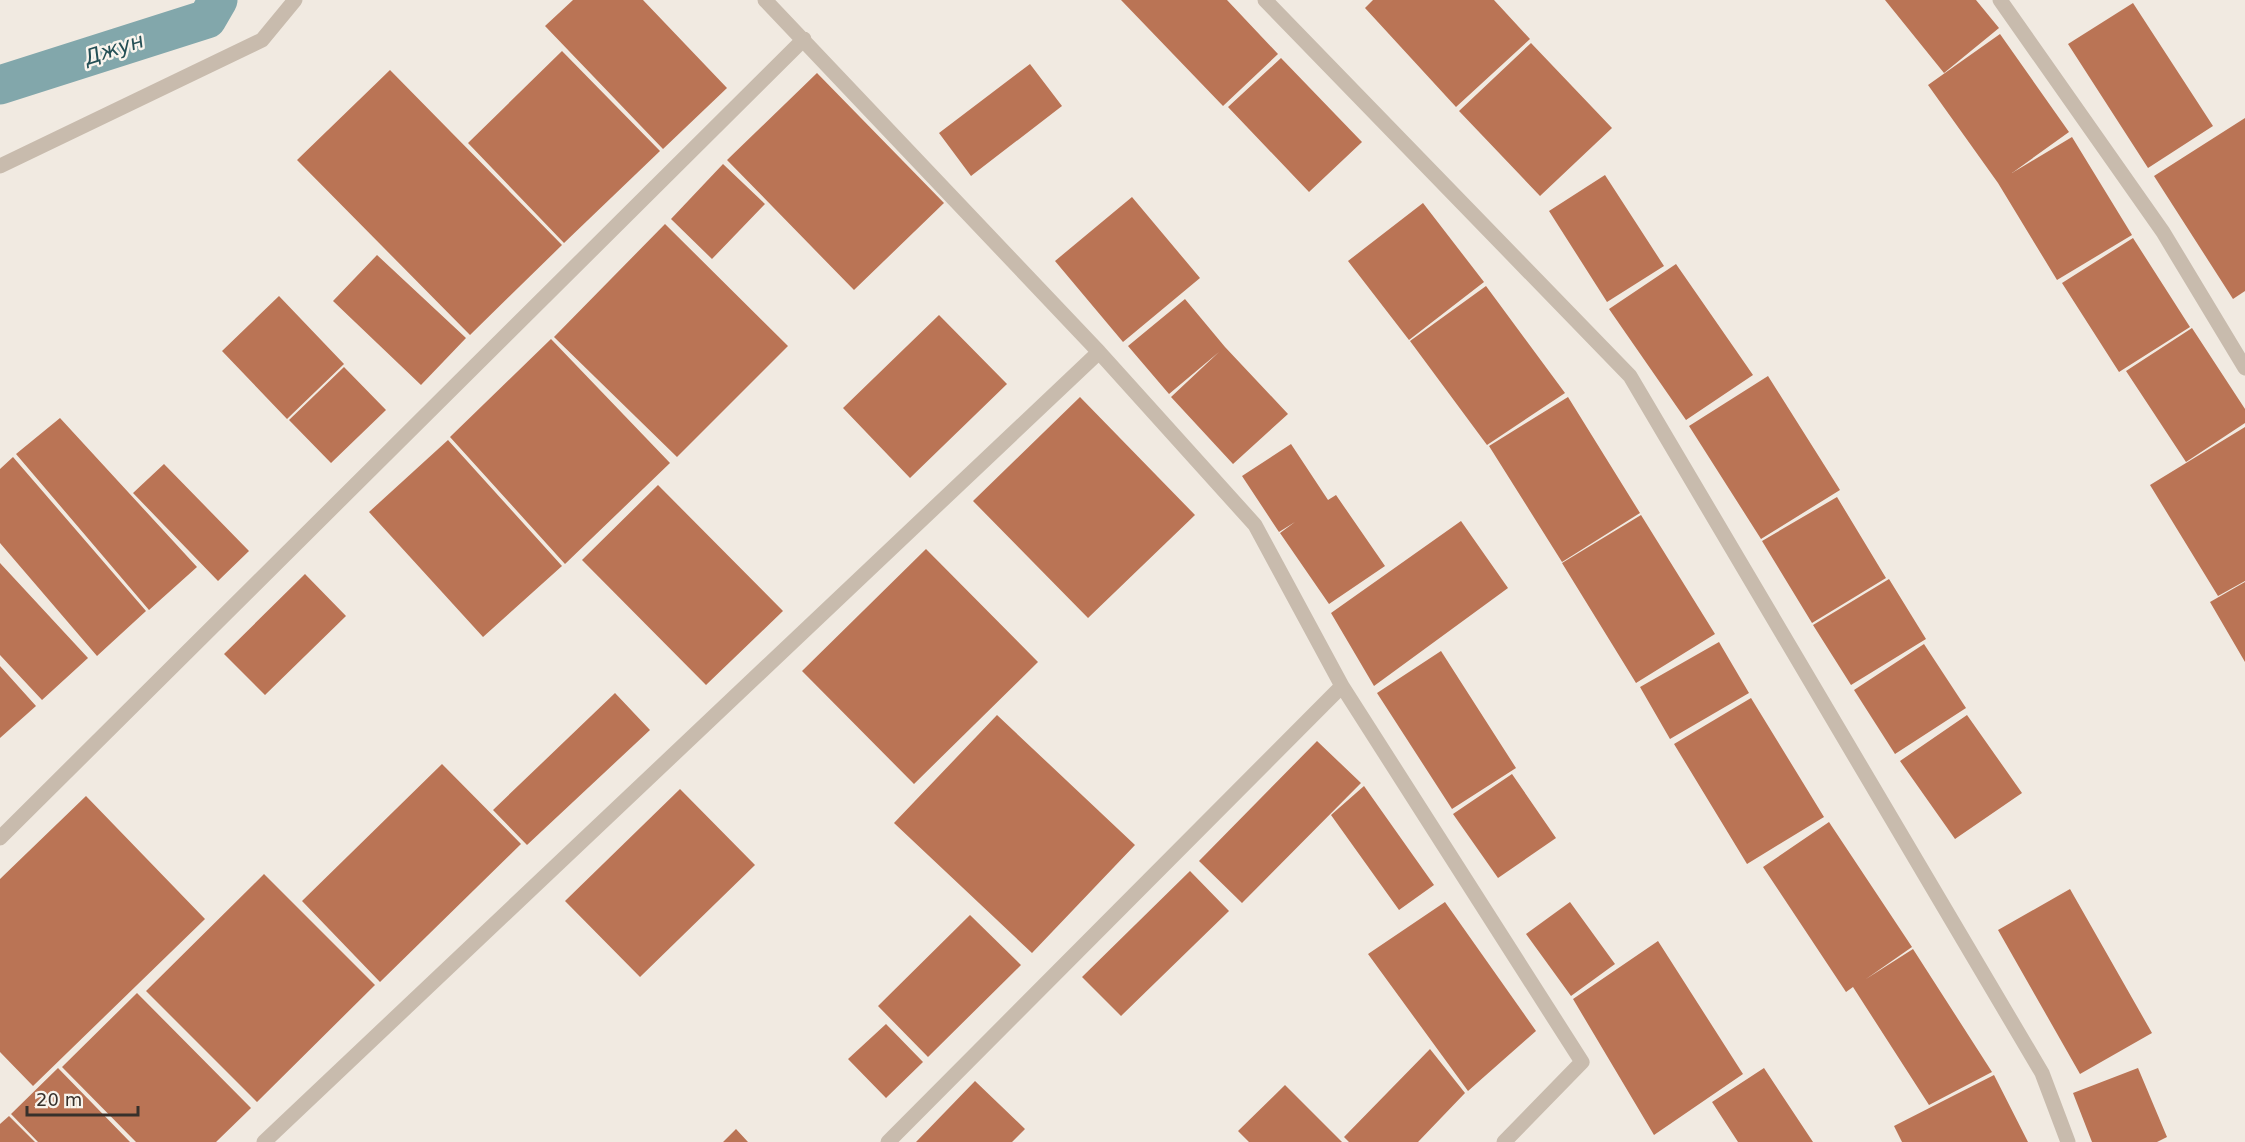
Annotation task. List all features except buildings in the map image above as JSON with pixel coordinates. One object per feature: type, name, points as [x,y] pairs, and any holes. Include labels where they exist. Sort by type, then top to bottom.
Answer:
[{"type":"street","points":[[0,166],[262,40],[295,0]]},
{"type":"street","points":[[765,0],[1099,352],[1255,525],[1342,686],[1582,1062],[1504,1142]]},
{"type":"street","points":[[1265,0],[1630,376],[2042,1073],[2068,1142]]},
{"type":"street","points":[[2000,0],[2163,232],[2245,368]]},
{"type":"street","points":[[0,838],[804,39]]},
{"type":"street","points":[[264,1142],[1099,352]]},
{"type":"street","points":[[888,1142],[1342,686]]},
{"type":"waterway","name":"Джун","points":[[0,85],[207,19],[218,0]]}]
